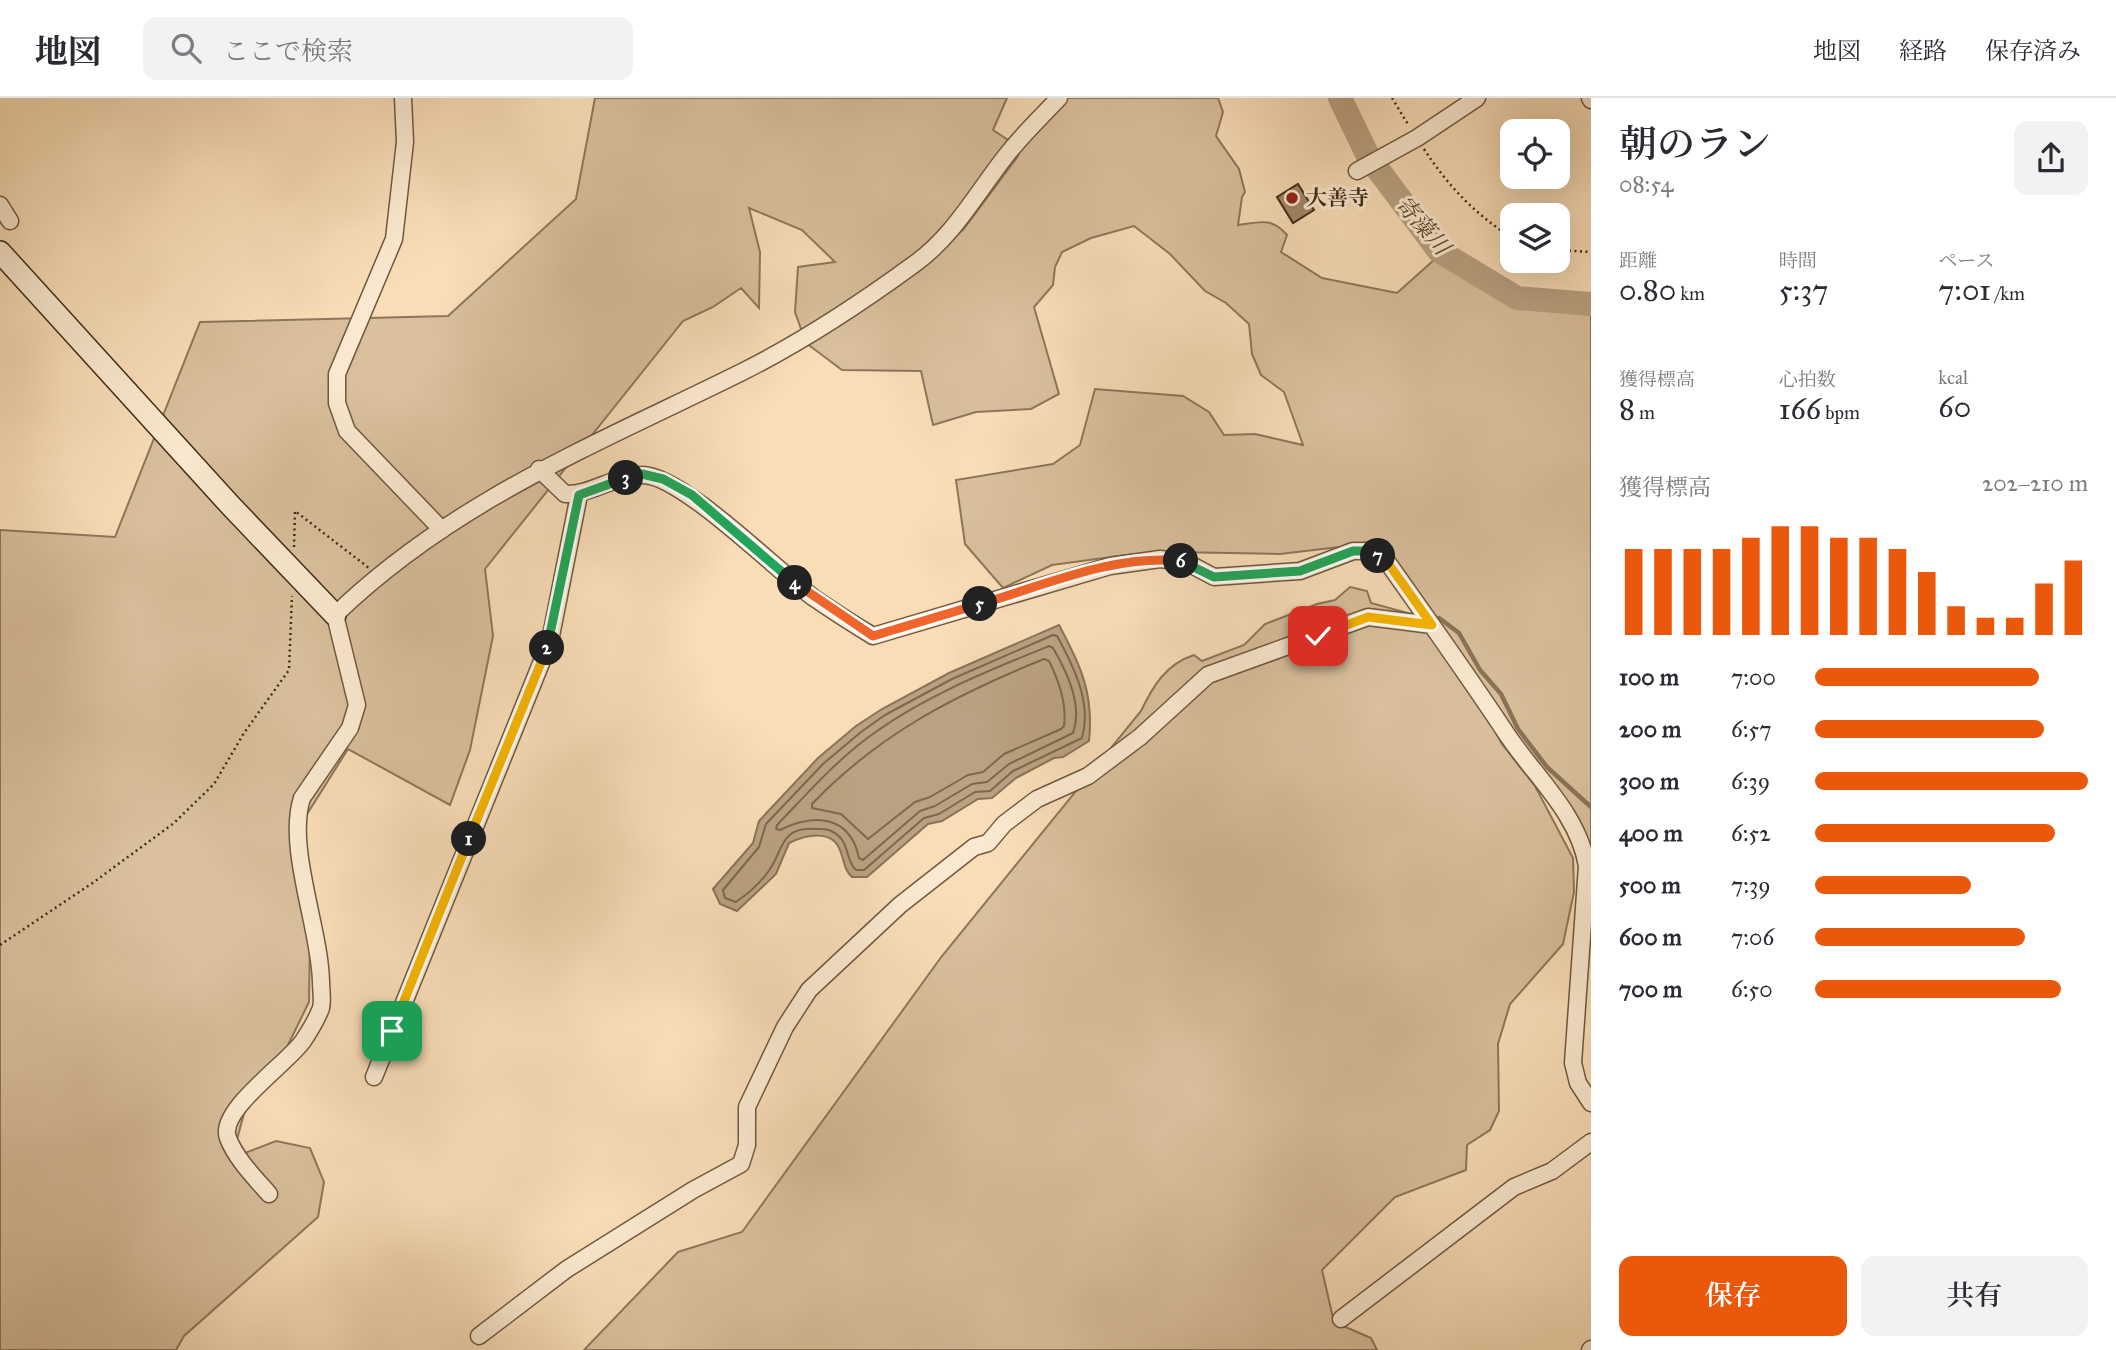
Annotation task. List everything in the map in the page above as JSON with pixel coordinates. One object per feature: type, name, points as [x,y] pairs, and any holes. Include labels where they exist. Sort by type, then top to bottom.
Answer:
[{"type":"street","points":[[402,98],[404,142],[394,239],[337,374],[337,403],[347,431],[442,530]]},
{"type":"street","points":[[335,615],[442,530],[539,469],[774,355],[915,264],[968,210],[1006,156],[1059,98]]},
{"type":"street","points":[[1357,171],[1417,138],[1477,98]]},
{"type":"street","points":[[0,205],[10,221]]},
{"type":"street","points":[[0,252],[116,381],[335,615],[357,705],[350,728],[302,798],[298,810],[298,837],[321,960],[321,1007],[302,1042],[237,1108],[227,1123],[227,1137],[269,1194]]},
{"type":"street","points":[[539,469],[565,494],[579,495],[616,480],[642,474],[663,479],[692,495],[814,597],[873,636],[1110,566],[1160,559],[1186,562],[1214,577],[1300,571],[1353,551],[1366,551],[1388,563],[1508,737],[1549,790],[1576,831],[1584,849],[1587,866],[1573,1063],[1578,1083],[1591,1103]]},
{"type":"street","points":[[374,1077],[550,641],[579,495]]},
{"type":"street","points":[[479,1336],[567,1269],[693,1190],[741,1164],[747,1144],[747,1107],[785,1027],[809,990],[900,905],[974,847],[988,843],[1003,824],[1037,799],[1088,776],[1140,737],[1208,676],[1368,617],[1432,625]]},
{"type":"street","points":[[1341,1319],[1514,1186],[1552,1171],[1591,1142]]},
{"type":"path","points":[[1392,98],[1444,179],[1461,197],[1500,228]]},
{"type":"path","points":[[1570,251],[1591,252]]},
{"type":"path","points":[[294,551],[295,511],[380,577]]},
{"type":"path","points":[[0,945],[94,882],[174,823],[215,784],[244,733],[289,670],[292,590]]},
{"type":"shaded area","points":[[595,98],[1007,98],[993,130],[1008,140],[1006,148],[935,251],[963,230],[1018,156],[1023,140],[1062,98],[1218,98],[1223,112],[1216,136],[1239,169],[1245,192],[1238,225],[1265,222],[1276,225],[1287,235],[1281,252],[1322,278],[1397,293],[1434,260],[1489,292],[1521,306],[1591,314],[1591,854],[1506,725],[1497,706],[1400,569],[1356,545],[1280,554],[1171,552],[1126,555],[1052,565],[1003,588],[965,544],[956,480],[1053,464],[1080,445],[1095,389],[1183,396],[1209,412],[1224,435],[1255,434],[1303,445],[1284,392],[1261,375],[1252,354],[1249,324],[1226,303],[1205,291],[1170,254],[1134,226],[1091,238],[1062,252],[1055,267],[1053,285],[1034,307],[1059,394],[1031,409],[976,412],[933,425],[921,371],[842,370],[806,343],[795,312],[798,267],[835,262],[802,230],[749,208],[760,252],[759,308],[741,288],[713,307],[683,321],[485,569],[493,636],[470,750],[450,805],[348,749],[304,819],[310,935],[309,1002],[288,1045],[246,1106],[232,1158],[276,1141],[310,1148],[324,1182],[318,1217],[184,1336],[176,1350],[0,1350],[0,530],[115,537],[200,322],[448,316],[576,199]]},
{"type":"shaded area","points":[[1350,587],[1367,591],[1371,603],[1419,616],[1485,713],[1502,744],[1535,786],[1573,858],[1574,892],[1563,944],[1510,1004],[1498,1044],[1499,1111],[1490,1130],[1467,1145],[1466,1170],[1395,1197],[1322,1270],[1334,1322],[1371,1338],[1377,1350],[584,1350],[678,1252],[742,1232],[942,956],[1141,711],[1150,693],[1168,670],[1194,655],[1202,661],[1244,645],[1265,624],[1335,600]]},
{"type":"water","points":[[1059,625],[1074,654],[1088,694],[1089,741],[1063,757],[1054,758],[1016,778],[992,798],[978,799],[942,821],[928,824],[867,877],[852,877],[832,840],[811,836],[789,843],[776,874],[737,911],[720,904],[713,889],[753,843],[759,821],[818,758],[856,726],[949,673]]},
{"type":"building","points":[[1298,184],[1314,210],[1293,223],[1277,197]]},
{"type":"waterway","name":"寄藻川","points":[[1340,98],[1368,156],[1439,251],[1517,298],[1591,304]]},
{"type":"waterway","points":[[1439,618],[1459,633],[1480,670],[1501,694],[1518,729],[1547,767],[1591,807]]},
{"type":"place","name":"大善寺","points":[[1292,198]]},
{"type":"route","points":[[392,1031],[550,641],[579,495],[616,480],[642,474],[663,479],[692,495],[722,523],[814,597],[873,636],[1110,566],[1160,559],[1186,562],[1214,577],[1300,571],[1353,551],[1366,551],[1388,563],[1432,625],[1392,617],[1368,617],[1318,636]]}]
